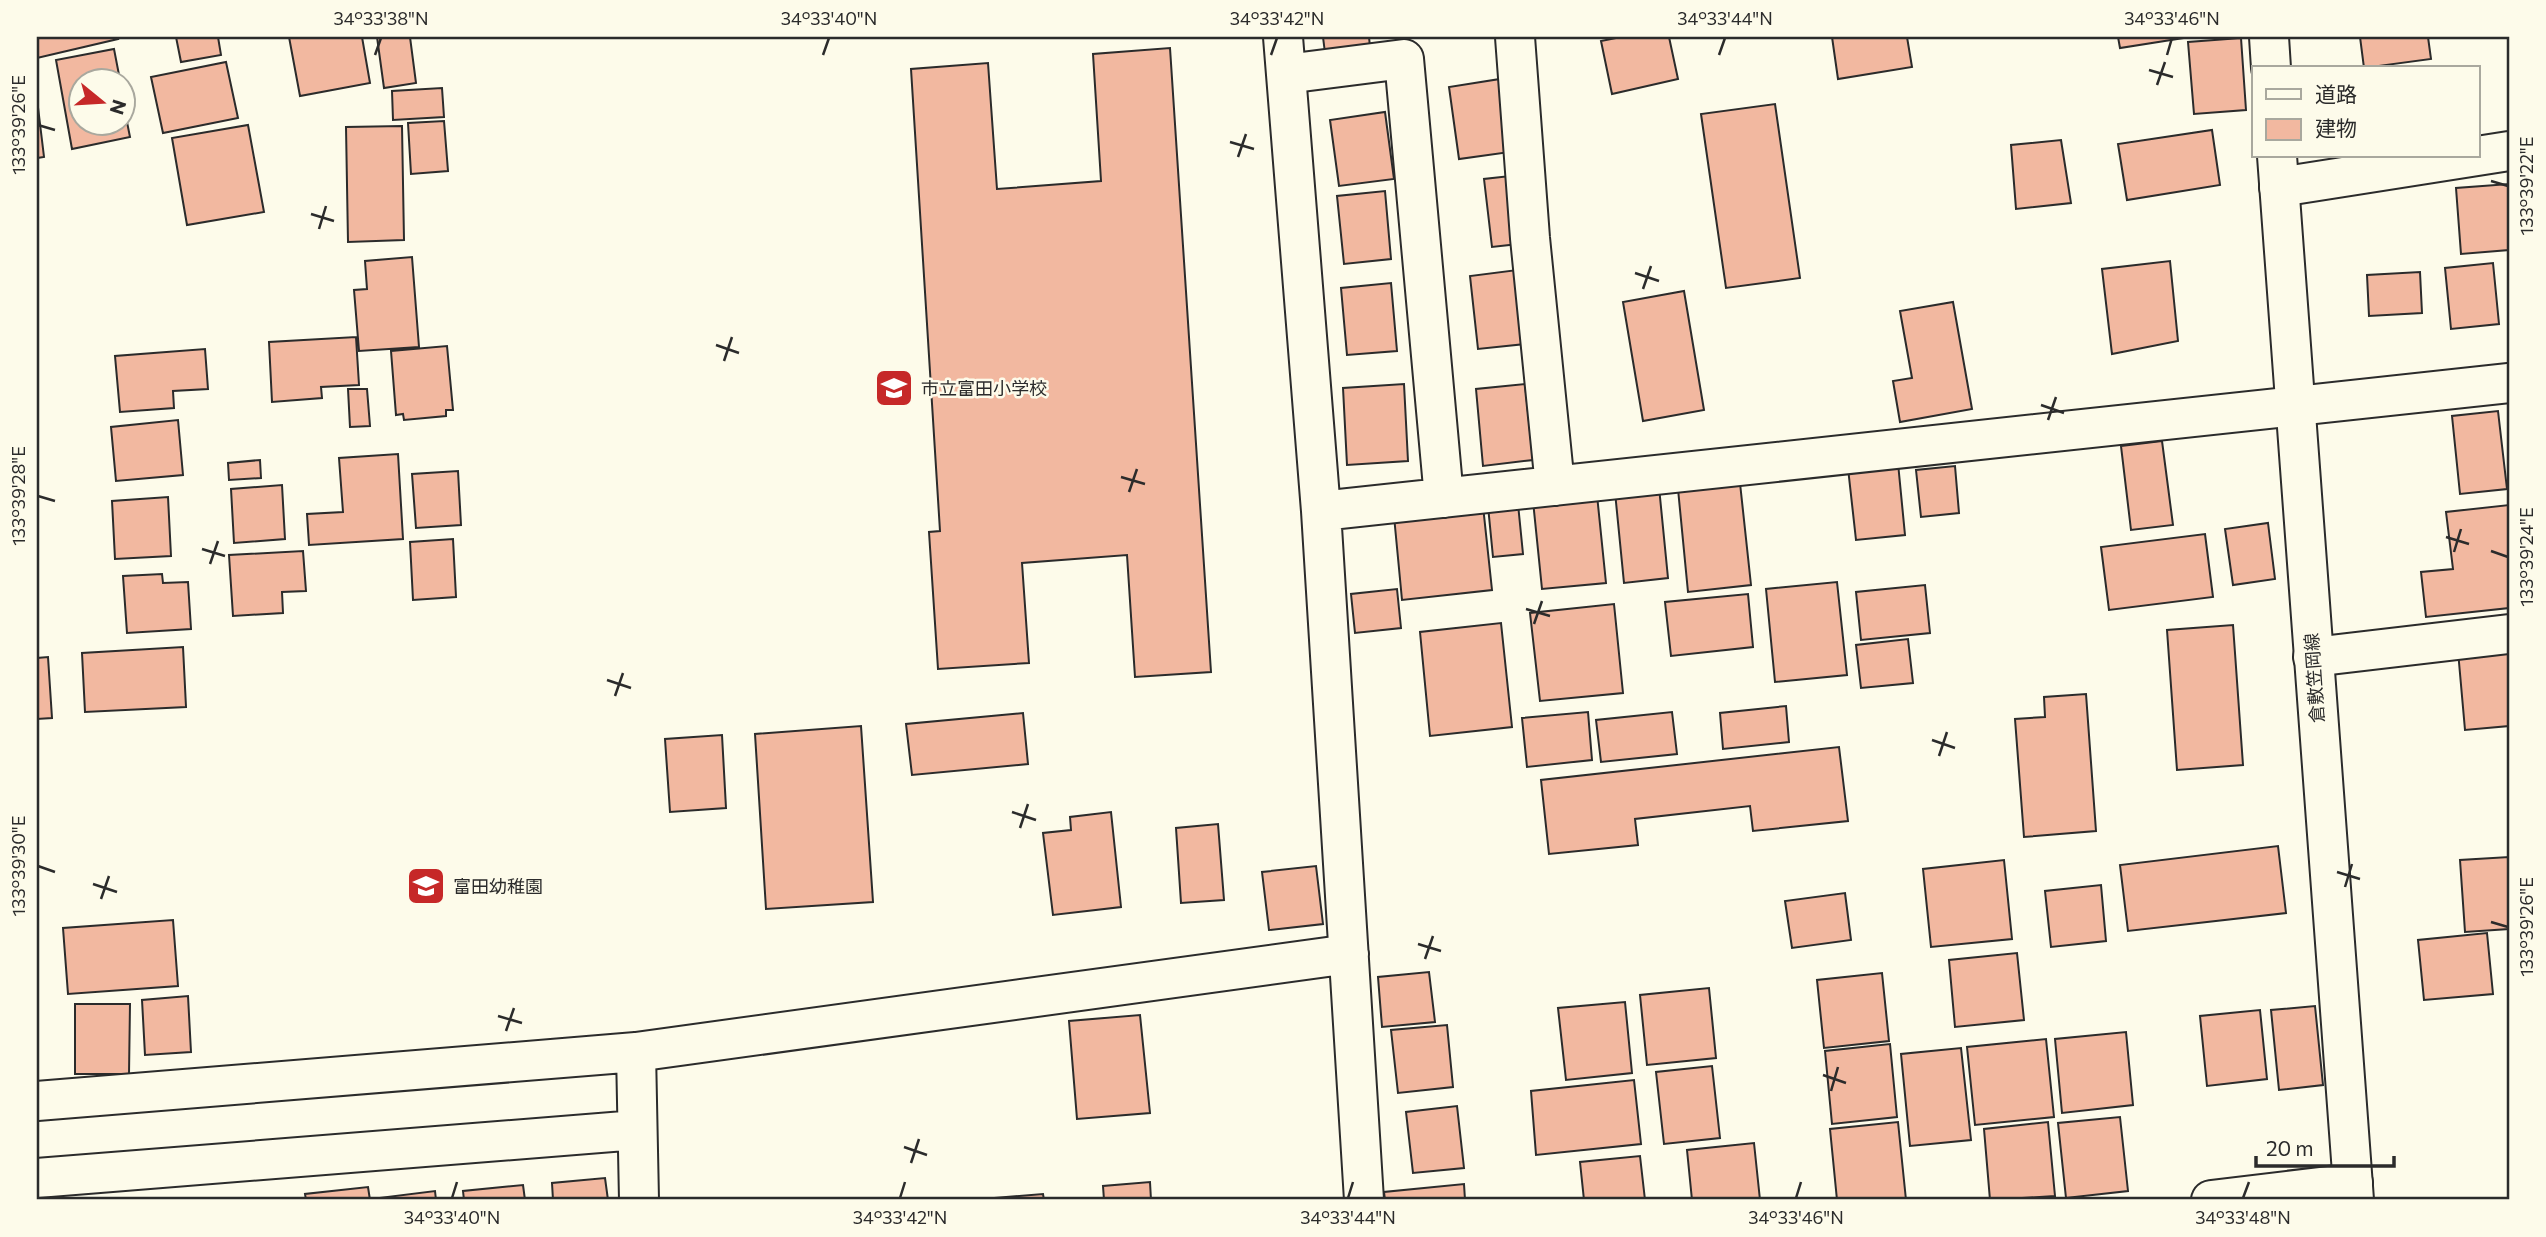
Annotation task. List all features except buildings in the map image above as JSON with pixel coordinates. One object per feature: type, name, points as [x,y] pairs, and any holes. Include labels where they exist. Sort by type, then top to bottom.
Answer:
[{"type":"street","points":[[1283,37],[1321,511],[1364,1200]]},
{"type":"street","points":[[1515,37],[1530,238],[1555,486]]},
{"type":"street","points":[[2269,37],[2271,66]]},
{"type":"street","points":[[1286,74],[1404,59],[1444,498]]},
{"type":"street","points":[[2480,154],[2509,151]]},
{"type":"street","points":[[2278,172],[2432,158]]},
{"type":"street","name":"倉敷笠岡線","points":[[2278,172],[2354,1192]]},
{"type":"street","points":[[1321,511],[2509,383]]},
{"type":"street","points":[[2313,657],[2509,634]]},
{"type":"street","points":[[37,1101],[636,1052],[1349,954]]},
{"type":"street","points":[[636,1052],[639,1200]]},
{"type":"street","points":[[37,1178],[637,1130]]},
{"type":"street","points":[[2211,1200],[2354,1192]]},
{"type":"place","name":"市立富田小学校","points":[[894,388]]},
{"type":"place","name":"富田幼稚園","points":[[426,886]]}]
